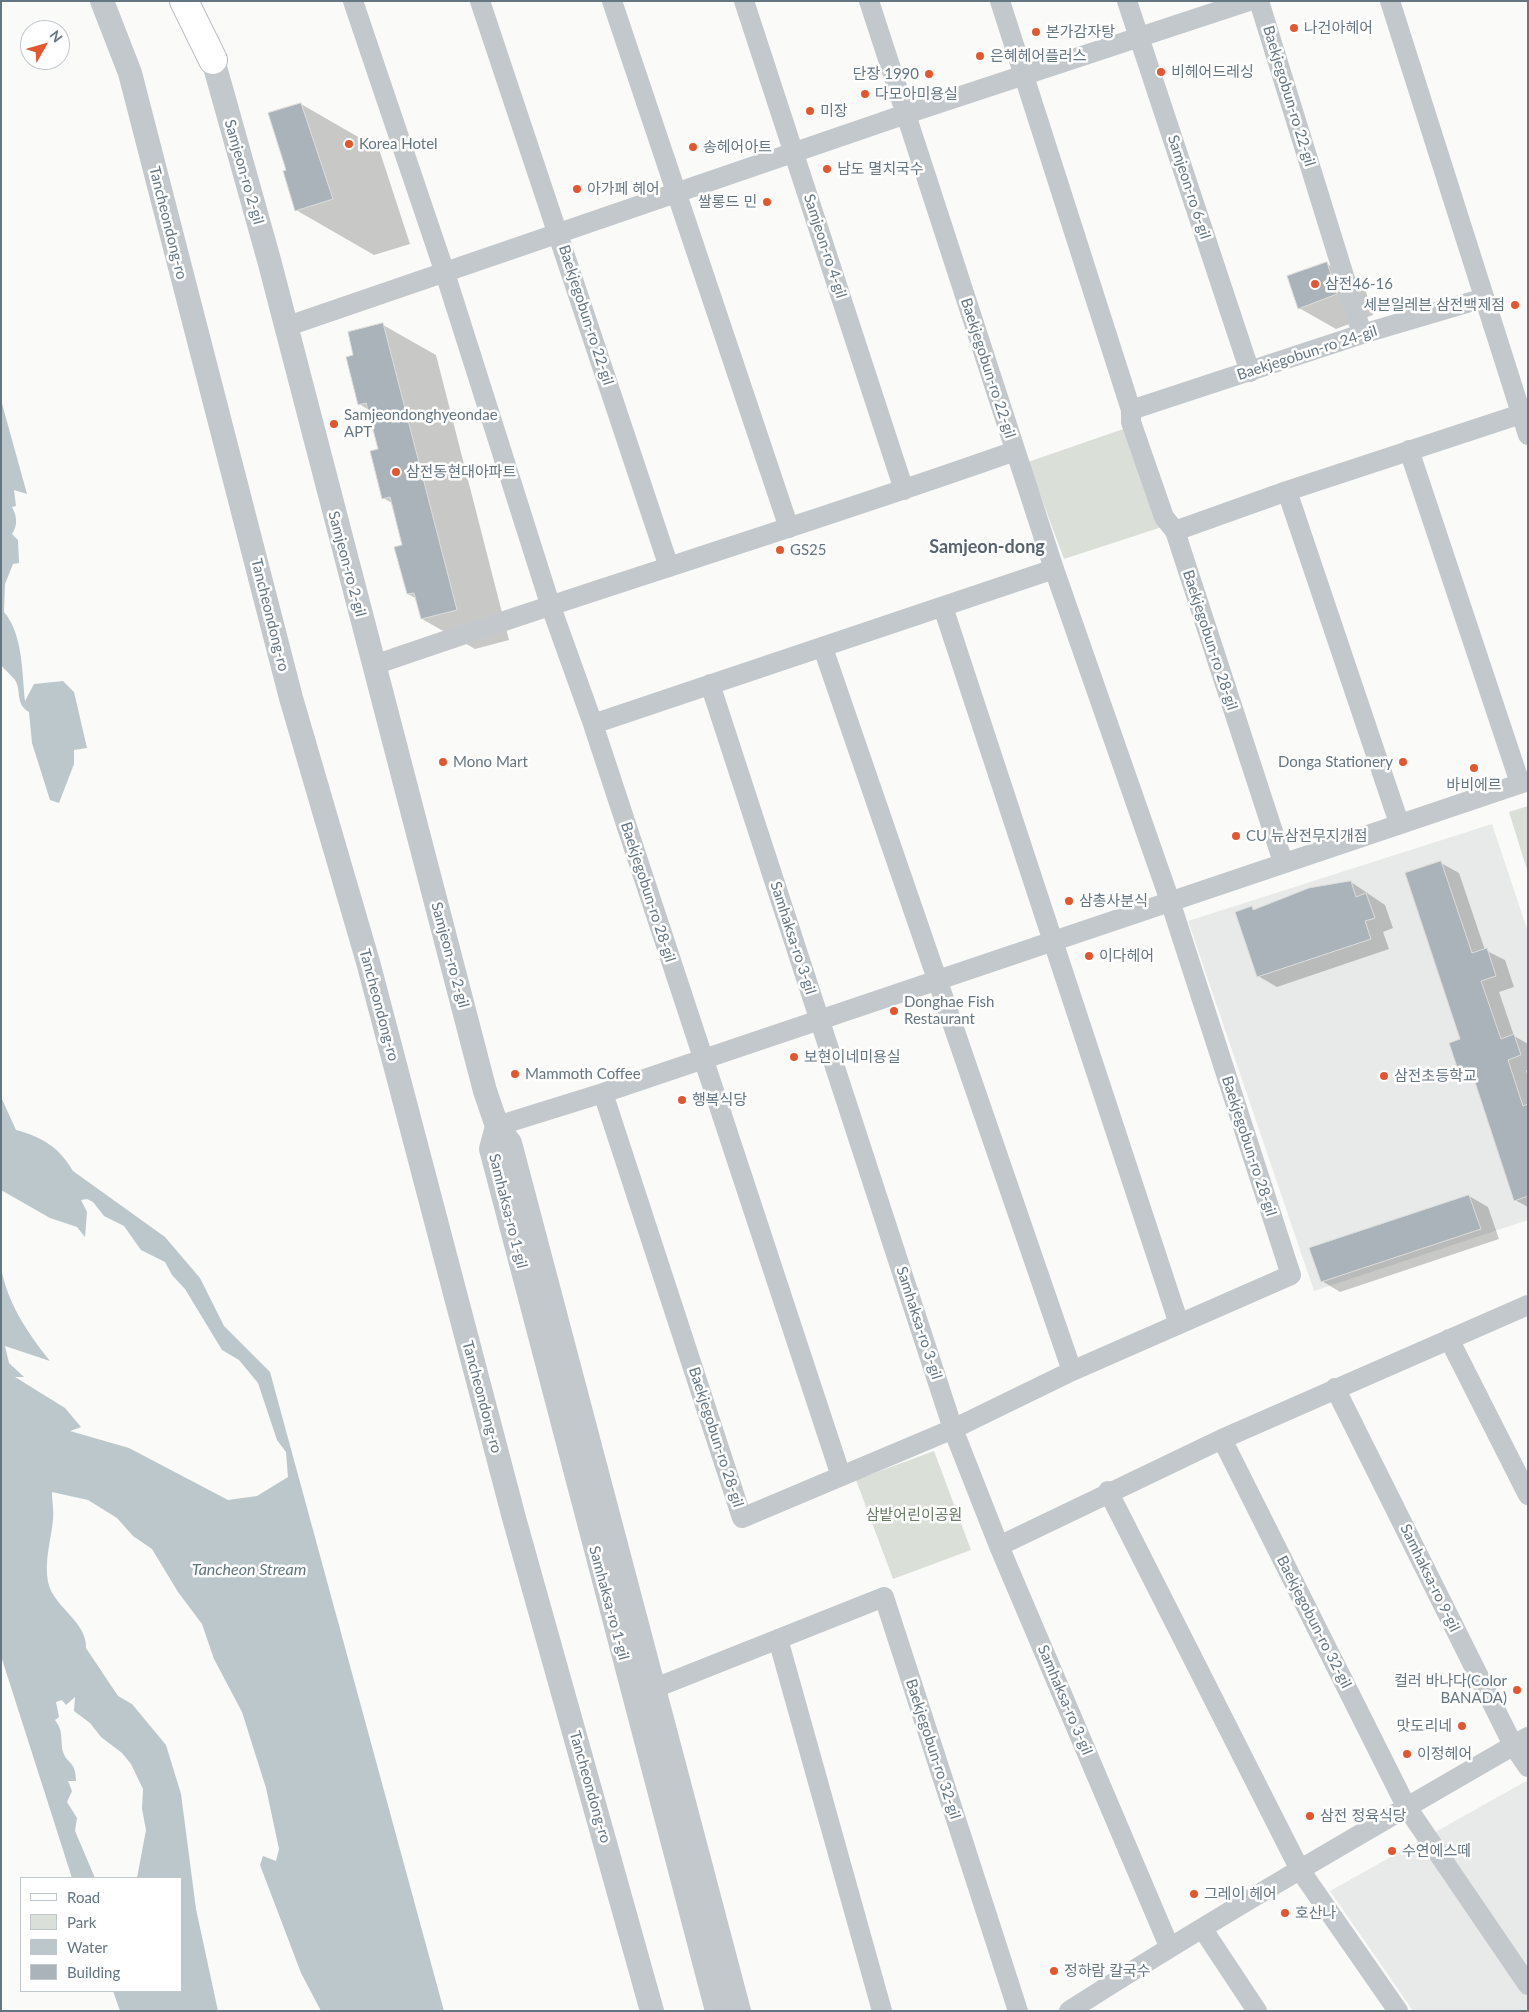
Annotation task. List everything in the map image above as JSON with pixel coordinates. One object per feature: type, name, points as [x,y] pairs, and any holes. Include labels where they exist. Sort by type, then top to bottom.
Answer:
[{"type":"main road","points":[[184,1],[213,60]]},
{"type":"street","name":"Tancheondong-ro","points":[[102,1],[130,73],[291,698],[368,962],[514,1518],[652,2011]]},
{"type":"street","name":"Samjeon-ro 2-gil","points":[[198,1],[269,260],[485,1091],[496,1126]]},
{"type":"street","points":[[353,1],[445,273],[550,604]]},
{"type":"street","name":"Baekjegobun-ro 22-gil","points":[[480,1],[560,234],[669,567]]},
{"type":"street","points":[[612,1],[789,528]]},
{"type":"street","name":"Samjeon-ro 4-gil","points":[[744,1],[904,490]]},
{"type":"street","name":"Baekjegobun-ro 22-gil","points":[[374,665],[550,604],[789,528],[1015,451],[869,1]]},
{"type":"street","points":[[1000,1],[1025,74],[1131,410],[1131,422],[1164,517],[1175,531],[1287,491],[1521,414]]},
{"type":"street","name":"Samjeon-ro 6-gil","points":[[1127,1],[1250,372]]},
{"type":"street","name":"Baekjegobun-ro 22-gil","points":[[285,327],[906,114],[1248,1]]},
{"type":"street","name":"Baekjegobun-ro 22-gil","points":[[1259,1],[1362,334]]},
{"type":"street","points":[[1390,1],[1528,435]]},
{"type":"street","name":"Baekjegobun-ro 24-gil","points":[[1131,410],[1362,334],[1484,298]]},
{"type":"street","points":[[496,1126],[603,1093],[819,1018],[1053,942],[1283,862],[1524,782],[1409,450]]},
{"type":"street","name":"Baekjegobun-ro 28-gil","points":[[603,1093],[742,1518],[953,1429],[1072,1372],[1291,1275],[1170,901],[1054,569],[1015,451]]},
{"type":"street","points":[[1287,491],[1398,823]]},
{"type":"street","name":"Baekjegobun-ro 28-gil","points":[[1175,531],[1283,862]]},
{"type":"street","points":[[593,724],[1054,569]]},
{"type":"street","name":"Baekjegobun-ro 28-gil","points":[[550,604],[593,724],[842,1476]]},
{"type":"street","points":[[943,606],[1179,1324]]},
{"type":"street","points":[[823,648],[1072,1372]]},
{"type":"street","name":"Samhaksa-ro 3-gil","points":[[710,684],[953,1429],[999,1546],[1169,1946]]},
{"type":"street","name":"Samhaksa-ro 1-gil","points":[[496,1126],[510,1143],[644,1692],[717,2011]]},
{"type":"street","points":[[999,1546],[1108,1491],[1222,1438],[1528,1305]]},
{"type":"street","points":[[1449,1339],[1528,1495]]},
{"type":"street","name":"Samhaksa-ro 9-gil","points":[[1335,1388],[1520,1741],[1528,1767]]},
{"type":"street","name":"Baekjegobun-ro 32-gil","points":[[1222,1438],[1406,1806],[1528,1985]]},
{"type":"street","points":[[1108,1491],[1300,1870],[1398,2011]]},
{"type":"street","name":"Baekjegobun-ro 32-gil","points":[[644,1692],[884,1597],[1018,2011]]},
{"type":"street","points":[[778,1639],[882,2011]]},
{"type":"street","name":"Samhaksa-ro 1-gil","points":[[644,1692],[739,2011]]},
{"type":"street","points":[[1069,2011],[1169,1946],[1520,1741]]},
{"type":"street","points":[[1202,1928],[1257,2011]]},
{"type":"shaded area","name":"삼전초등학교","points":[[1492,824],[1528,932],[1528,1220],[1314,1291],[1188,921]]},
{"type":"shaded area","points":[[1528,1780],[1528,2011],[1413,2011],[1330,1891]]},
{"type":"green space","points":[[1132,426],[1165,526],[1064,559],[1028,462]]},
{"type":"green space","points":[[1528,806],[1528,873],[1509,812]]},
{"type":"green space","name":"삼밭어린이공원","points":[[934,1451],[971,1550],[893,1579],[856,1480]]},
{"type":"water","points":[[1,400],[27,494],[14,490],[16,506],[12,507],[16,520],[12,534],[18,540],[19,563],[13,564],[5,584],[4,612],[15,631],[18,642],[25,701],[34,684],[63,681],[74,692],[87,748],[74,750],[74,764],[59,803],[50,800],[32,743],[29,712],[20,702],[15,680],[1,665]]},
{"type":"water","name":"Tancheon Stream","points":[[1,1097],[16,1130],[34,1136],[56,1149],[73,1171],[165,1237],[200,1278],[224,1326],[270,1372],[444,2011],[321,2011],[301,1973],[260,1865],[263,1856],[276,1861],[279,1849],[266,1788],[242,1712],[214,1659],[202,1624],[178,1592],[152,1549],[133,1536],[117,1518],[88,1500],[52,1492],[53,1517],[47,1566],[48,1582],[51,1591],[76,1622],[85,1638],[86,1648],[118,1696],[132,1704],[166,1745],[181,1794],[196,1909],[218,2011],[120,2011],[113,1992],[182,1992],[182,1877],[137,1877],[146,1830],[142,1809],[143,1789],[131,1764],[122,1753],[101,1737],[90,1723],[74,1711],[75,1697],[66,1705],[62,1700],[56,1702],[59,1717],[55,1720],[61,1732],[63,1752],[73,1766],[76,1775],[76,1781],[68,1781],[72,1791],[67,1802],[77,1818],[75,1831],[95,1877],[72,1877],[1,1656],[1,1268],[8,1294],[14,1306],[50,1361],[5,1346],[9,1363],[24,1377],[15,1377],[65,1408],[81,1427],[70,1431],[129,1448],[228,1500],[257,1496],[288,1477],[286,1452],[277,1440],[258,1383],[239,1360],[222,1350],[185,1289],[172,1275],[165,1262],[141,1250],[124,1226],[104,1216],[93,1202],[87,1199],[81,1200],[87,1212],[85,1237],[77,1227],[50,1218],[1,1190]]},
{"type":"building","points":[[301,103],[333,199],[295,211],[283,171],[286,170],[268,113]]},
{"type":"building","name":"삼전46-16","points":[[1327,262],[1337,294],[1298,309],[1287,276]]},
{"type":"building","name":"삼전동현대아파트","points":[[383,323],[457,610],[421,619],[414,593],[407,594],[394,547],[402,545],[390,497],[382,499],[370,451],[378,449],[366,403],[358,405],[346,357],[353,355],[348,332]]},
{"type":"building","points":[[1441,861],[1472,953],[1487,948],[1496,976],[1481,981],[1501,1039],[1514,1034],[1521,1055],[1508,1060],[1523,1106],[1528,1104],[1528,1196],[1514,1201],[1471,1070],[1459,1073],[1449,1043],[1460,1039],[1405,873]]},
{"type":"building","points":[[1351,881],[1356,897],[1366,893],[1375,918],[1365,921],[1371,939],[1257,977],[1235,912],[1252,906],[1253,910],[1309,888]]},
{"type":"building","points":[[1469,1195],[1481,1229],[1321,1282],[1309,1248]]},
{"type":"place","name":"나건아헤어","points":[[1294,28]]},
{"type":"place","name":"본가감자탕","points":[[1036,32]]},
{"type":"place","name":"은혜헤어플러스","points":[[980,56]]},
{"type":"place","name":"비헤어드레싱","points":[[1161,72]]},
{"type":"place","name":"단장 1990","points":[[929,74]]},
{"type":"place","name":"다모아미용실","points":[[865,94]]},
{"type":"place","name":"미장","points":[[810,111]]},
{"type":"place","name":"Korea Hotel","points":[[349,144]]},
{"type":"place","name":"송헤어아트","points":[[693,147]]},
{"type":"place","name":"남도 멸치국수","points":[[827,169]]},
{"type":"place","name":"아가페 헤어","points":[[577,189]]},
{"type":"place","name":"쌀롱드 민","points":[[767,202]]},
{"type":"place","name":"삼전46-16","points":[[1315,284]]},
{"type":"place","name":"세븐일레븐 삼전백제점","points":[[1515,305]]},
{"type":"place","name":"Samjeondonghyeondae APT","points":[[334,424]]},
{"type":"place","name":"삼전동현대아파트","points":[[396,472]]},
{"type":"place","name":"GS25","points":[[780,550]]},
{"type":"place","name":"Mono Mart","points":[[443,762]]},
{"type":"place","name":"Donga Stationery","points":[[1403,762]]},
{"type":"place","name":"바비에르","points":[[1474,768]]},
{"type":"place","name":"CU 뉴삼전무지개점","points":[[1236,836]]},
{"type":"place","name":"삼총사분식","points":[[1069,901]]},
{"type":"place","name":"이다헤어","points":[[1089,956]]},
{"type":"place","name":"Donghae Fish Restaurant","points":[[894,1011]]},
{"type":"place","name":"보현이네미용실","points":[[794,1057]]},
{"type":"place","name":"Mammoth Coffee","points":[[515,1074]]},
{"type":"place","name":"삼전초등학교","points":[[1384,1076]]},
{"type":"place","name":"행복식당","points":[[682,1100]]},
{"type":"place","name":"컬러 바나다(Color BANADA)","points":[[1517,1690]]},
{"type":"place","name":"맛도리네","points":[[1462,1726]]},
{"type":"place","name":"이정헤어","points":[[1407,1754]]},
{"type":"place","name":"삼전 정육식당","points":[[1310,1816]]},
{"type":"place","name":"수연에스떼","points":[[1392,1851]]},
{"type":"place","name":"그레이 헤어","points":[[1194,1894]]},
{"type":"place","name":"호산나","points":[[1285,1913]]},
{"type":"place","name":"정하람 칼국수","points":[[1054,1971]]},
{"type":"district","name":"Samjeon-dong","points":[[987,547]]}]
